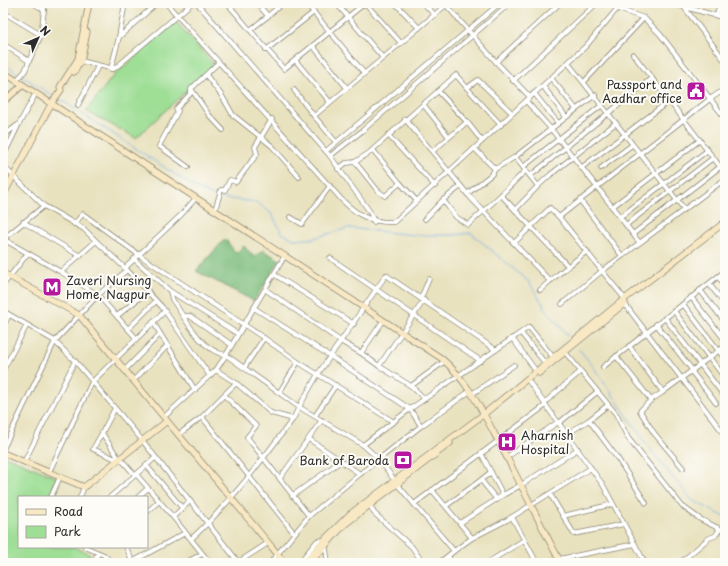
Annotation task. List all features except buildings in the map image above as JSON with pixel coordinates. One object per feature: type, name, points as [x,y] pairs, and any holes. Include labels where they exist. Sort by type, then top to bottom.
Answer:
[{"type":"street","points":[[33,3],[44,10]]},
{"type":"street","points":[[16,81],[25,71],[41,36],[45,3]]},
{"type":"street","points":[[79,60],[89,3]]},
{"type":"street","points":[[3,196],[14,178],[51,104],[79,60],[93,3]]},
{"type":"street","points":[[111,69],[125,3]]},
{"type":"street","points":[[119,37],[157,3]]},
{"type":"street","points":[[166,3],[218,63],[272,119],[354,212],[374,222],[394,222],[586,46],[622,3]]},
{"type":"street","points":[[79,60],[114,69],[192,3]]},
{"type":"street","points":[[197,3],[326,151],[370,212],[374,222]]},
{"type":"street","points":[[227,3],[266,50],[284,69],[365,3],[401,43]]},
{"type":"street","points":[[257,3],[268,16]]},
{"type":"street","points":[[250,30],[283,3]]},
{"type":"street","points":[[306,3],[364,73]]},
{"type":"street","points":[[336,3],[383,58]]},
{"type":"street","points":[[395,3],[419,28]]},
{"type":"street","points":[[423,3],[435,15]]},
{"type":"street","points":[[326,151],[500,3]]},
{"type":"street","points":[[330,156],[362,131],[510,3]]},
{"type":"street","points":[[496,62],[560,3]]},
{"type":"street","points":[[513,81],[597,3]]},
{"type":"street","points":[[670,3],[725,18]]},
{"type":"street","points":[[717,15],[720,3]]},
{"type":"street","points":[[314,116],[447,4],[496,62],[530,97]]},
{"type":"street","points":[[684,7],[725,61]]},
{"type":"street","points":[[618,9],[644,18],[660,34],[725,118]]},
{"type":"street","points":[[3,12],[41,36]]},
{"type":"street","points":[[266,50],[314,12]]},
{"type":"street","points":[[584,82],[644,18]]},
{"type":"street","points":[[3,44],[29,61]]},
{"type":"street","points":[[313,46],[347,88]]},
{"type":"street","points":[[441,53],[446,58]]},
{"type":"street","points":[[633,54],[725,173]]},
{"type":"street","points":[[295,60],[330,102]]},
{"type":"street","points":[[188,167],[159,146],[178,111],[176,109],[192,93],[192,89],[218,63]]},
{"type":"street","points":[[568,63],[609,113],[676,201],[684,209]]},
{"type":"street","points":[[78,105],[98,66]]},
{"type":"street","points":[[3,72],[445,361],[459,375],[471,392],[507,457],[560,561],[635,544]]},
{"type":"street","points":[[206,75],[240,123],[272,146],[299,176]]},
{"type":"street","points":[[338,169],[346,163],[355,162],[373,150],[456,75],[501,124]]},
{"type":"street","points":[[551,78],[576,109]]},
{"type":"street","points":[[530,176],[652,78]]},
{"type":"street","points":[[467,88],[478,80],[512,113]]},
{"type":"street","points":[[3,102],[24,85]]},
{"type":"street","points":[[543,86],[566,117]]},
{"type":"street","points":[[192,89],[209,115],[223,130]]},
{"type":"street","points":[[559,216],[725,89]]},
{"type":"street","points":[[294,90],[336,142]]},
{"type":"street","points":[[438,91],[467,122],[482,141]]},
{"type":"street","points":[[3,157],[36,93]]},
{"type":"street","points":[[534,93],[558,123]]},
{"type":"street","points":[[467,194],[492,174],[495,169],[515,157],[594,95]]},
{"type":"street","points":[[526,101],[551,129],[639,242]]},
{"type":"street","points":[[581,168],[669,101]]},
{"type":"street","points":[[423,104],[449,137]]},
{"type":"street","points":[[443,200],[456,218],[468,225],[501,195],[524,168],[602,105]]},
{"type":"street","points":[[215,210],[221,190],[225,190],[230,180],[236,182],[247,170],[257,154],[255,148],[272,119]]},
{"type":"street","points":[[405,120],[433,151],[467,194],[550,281]]},
{"type":"street","points":[[433,151],[467,122]]},
{"type":"street","points":[[515,210],[538,186],[616,123]]},
{"type":"street","points":[[3,136],[19,124]]},
{"type":"street","points":[[388,135],[434,186]]},
{"type":"street","points":[[612,207],[700,140]]},
{"type":"street","points":[[601,168],[632,145]]},
{"type":"street","points":[[475,149],[495,169]]},
{"type":"street","points":[[373,150],[417,201]]},
{"type":"street","points":[[620,217],[708,150]]},
{"type":"street","points":[[515,157],[538,186]]},
{"type":"street","points":[[626,226],[713,158]]},
{"type":"street","points":[[355,162],[378,191],[385,196],[400,183]]},
{"type":"street","points":[[3,166],[44,206],[84,230],[126,269],[165,311],[210,376]]},
{"type":"street","points":[[633,234],[720,167]]},
{"type":"street","points":[[562,304],[639,242],[725,179]]},
{"type":"street","points":[[290,217],[302,224],[330,186]]},
{"type":"street","points":[[425,219],[443,200],[461,186]]},
{"type":"street","points":[[501,195],[568,266]]},
{"type":"street","points":[[3,449],[54,341],[79,314],[196,198]]},
{"type":"street","points":[[580,200],[622,256]]},
{"type":"street","points":[[44,206],[3,239],[61,272],[98,296],[136,338]]},
{"type":"street","points":[[514,243],[550,208],[559,216],[725,435]]},
{"type":"street","points":[[74,224],[83,214],[139,254],[245,324],[298,362],[394,422]]},
{"type":"street","points":[[23,222],[80,256]]},
{"type":"street","points":[[528,380],[536,371],[575,342],[624,301],[725,222]]},
{"type":"street","points":[[624,301],[725,226]]},
{"type":"street","points":[[61,272],[96,242]]},
{"type":"street","points":[[540,290],[587,252]]},
{"type":"street","points":[[3,285],[28,253]]},
{"type":"street","points":[[80,496],[84,487],[142,440],[216,370],[266,290],[284,257]]},
{"type":"street","points":[[330,258],[376,290],[415,314],[481,361]]},
{"type":"street","points":[[134,259],[170,291],[238,334]]},
{"type":"street","points":[[603,367],[725,271]]},
{"type":"street","points":[[3,273],[79,314],[285,563]]},
{"type":"street","points":[[275,274],[354,324]]},
{"type":"street","points":[[191,539],[208,524],[231,498],[293,419],[318,374],[342,342],[386,275],[496,350]]},
{"type":"street","points":[[718,276],[725,285]]},
{"type":"street","points":[[379,366],[401,332],[415,314],[429,279]]},
{"type":"street","points":[[709,284],[725,304]]},
{"type":"street","points":[[266,290],[342,342],[411,386],[425,398]]},
{"type":"street","points":[[700,290],[725,322]]},
{"type":"street","points":[[170,291],[172,299],[200,339],[218,354],[226,355],[299,407],[362,445],[380,460],[396,482],[454,551]]},
{"type":"street","points":[[117,316],[148,292]]},
{"type":"street","points":[[691,297],[725,340]]},
{"type":"street","points":[[128,329],[156,301]]},
{"type":"street","points":[[683,304],[725,359]]},
{"type":"street","points":[[254,308],[410,409],[421,426]]},
{"type":"street","points":[[3,311],[54,341],[75,361],[114,410],[142,440],[238,563],[268,543]]},
{"type":"street","points":[[48,472],[92,382],[165,311]]},
{"type":"street","points":[[674,311],[725,378]]},
{"type":"street","points":[[3,327],[9,315]]},
{"type":"street","points":[[184,316],[190,316],[232,345]]},
{"type":"street","points":[[665,318],[725,397]]},
{"type":"street","points":[[361,353],[383,321]]},
{"type":"street","points":[[153,322],[195,390]]},
{"type":"street","points":[[656,324],[716,403]]},
{"type":"street","points":[[3,370],[26,325]]},
{"type":"street","points":[[362,445],[425,398],[529,327],[554,357]]},
{"type":"street","points":[[521,333],[545,364]]},
{"type":"street","points":[[125,370],[160,334]]},
{"type":"street","points":[[244,368],[264,338]]},
{"type":"street","points":[[512,338],[536,371]]},
{"type":"street","points":[[310,563],[350,514],[369,503],[565,352],[575,342]]},
{"type":"street","points":[[133,381],[168,345]]},
{"type":"street","points":[[629,346],[663,392]]},
{"type":"street","points":[[684,468],[654,433],[640,411],[651,400],[683,379],[725,346]]},
{"type":"street","points":[[565,352],[616,414],[628,438],[682,506],[700,519],[725,531]]},
{"type":"street","points":[[616,356],[651,400]]},
{"type":"street","points":[[24,462],[75,361]]},
{"type":"street","points":[[411,386],[445,361]]},
{"type":"street","points":[[279,393],[298,362]]},
{"type":"street","points":[[270,563],[308,516],[421,426],[514,364]]},
{"type":"street","points":[[216,370],[236,384],[271,413],[293,419]]},
{"type":"street","points":[[414,504],[545,404],[580,372]]},
{"type":"street","points":[[528,380],[578,449],[613,504],[645,562],[636,563]]},
{"type":"street","points":[[178,435],[202,417],[236,384]]},
{"type":"street","points":[[315,416],[336,385]]},
{"type":"street","points":[[507,457],[559,423],[597,392]]},
{"type":"street","points":[[224,396],[256,426],[247,436],[264,456],[308,516]]},
{"type":"street","points":[[567,434],[589,420],[608,405]]},
{"type":"street","points":[[114,410],[93,449],[119,459]]},
{"type":"street","points":[[202,417],[294,533]]},
{"type":"street","points":[[280,478],[322,420]]},
{"type":"street","points":[[589,420],[618,459],[646,503]]},
{"type":"street","points":[[720,428],[725,425]]},
{"type":"street","points":[[102,433],[119,459],[173,517],[210,563]]},
{"type":"street","points":[[309,439],[360,474]]},
{"type":"street","points":[[460,523],[578,449]]},
{"type":"street","points":[[3,453],[84,487]]},
{"type":"street","points":[[481,453],[503,495]]},
{"type":"street","points":[[111,496],[155,458]]},
{"type":"street","points":[[292,496],[341,461]]},
{"type":"street","points":[[146,465],[183,509]]},
{"type":"street","points":[[439,563],[472,538],[512,518],[591,468]]},
{"type":"street","points":[[446,506],[491,472]]},
{"type":"street","points":[[51,496],[60,477]]},
{"type":"street","points":[[481,480],[497,500]]},
{"type":"street","points":[[139,496],[148,489]]},
{"type":"street","points":[[432,490],[472,538]]},
{"type":"street","points":[[550,494],[574,534],[624,524]]},
{"type":"street","points":[[173,517],[190,501]]},
{"type":"street","points":[[148,511],[158,502]]},
{"type":"street","points":[[369,503],[374,513],[412,547],[423,563]]},
{"type":"street","points":[[563,516],[613,504]]},
{"type":"street","points":[[512,518],[537,563]]},
{"type":"street","points":[[680,563],[720,529]]},
{"type":"street","points":[[126,548],[133,563],[186,533]]},
{"type":"street","points":[[487,563],[524,540]]},
{"type":"street","points":[[299,563],[317,541],[323,546],[328,563]]},
{"type":"street","points":[[304,563],[323,546]]},
{"type":"street","points":[[313,563],[323,546]]},
{"type":"street","points":[[87,548],[104,555],[112,563]]},
{"type":"street","points":[[91,563],[99,553]]},
{"type":"street","points":[[185,563],[202,554]]},
{"type":"street","points":[[448,556],[452,563]]},
{"type":"green space","points":[[176,22],[214,65],[136,138],[86,111],[114,75]]},
{"type":"green space","points":[[225,239],[236,253],[244,246],[254,257],[263,250],[280,260],[254,301],[196,271]]},
{"type":"green space","points":[[3,455],[58,478],[49,496],[18,496],[18,548],[76,548],[90,554],[80,563],[3,563]]},
{"type":"waterway","points":[[3,64],[19,74]]},
{"type":"waterway","points":[[22,76],[53,96]]},
{"type":"waterway","points":[[58,98],[196,188],[218,198]]},
{"type":"waterway","points":[[221,198],[256,202],[271,213],[282,233],[294,239],[311,239],[348,228],[414,235],[453,235],[471,233],[529,282],[546,309],[568,336]]},
{"type":"waterway","points":[[579,349],[592,365],[652,452],[692,500],[725,517]]},
{"type":"place","name":"Passport and Aadhar office","points":[[696,91]]},
{"type":"place","name":"Zaveri Nursing Home, Nagpur","points":[[52,287]]},
{"type":"place","name":"Aharnish Hospital","points":[[507,442]]},
{"type":"place","name":"Bank of Baroda","points":[[403,460]]}]
